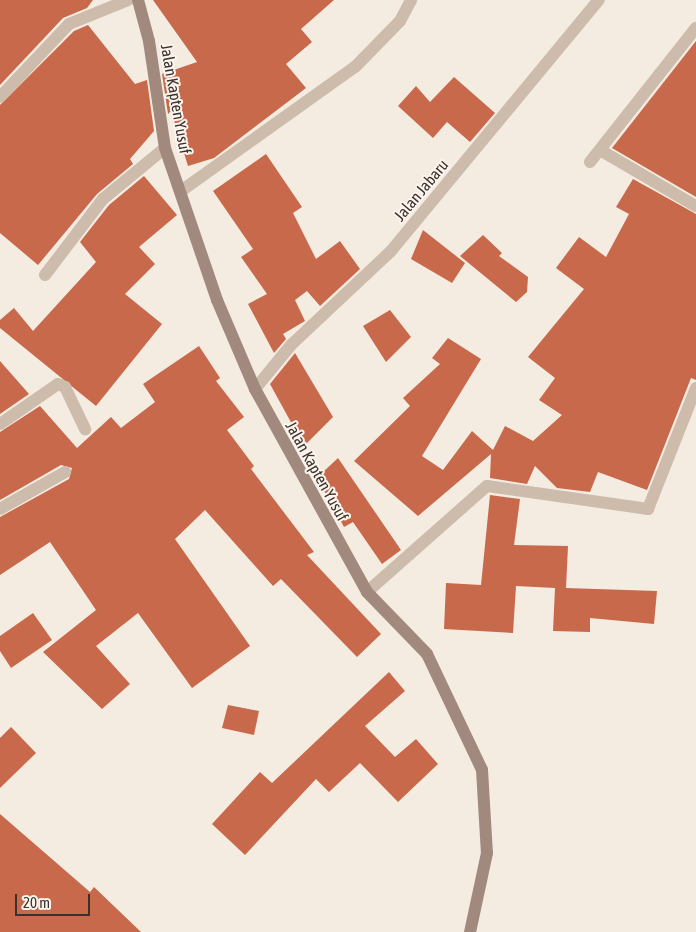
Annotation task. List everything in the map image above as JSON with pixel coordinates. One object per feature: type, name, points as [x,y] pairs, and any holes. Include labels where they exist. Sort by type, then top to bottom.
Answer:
[{"type":"main road","name":"Jalan Kapten Yusuf","points":[[138,0],[149,41],[165,148],[217,300],[254,389],[367,592],[427,654],[482,770],[488,808],[487,853],[470,932]]},
{"type":"street","points":[[0,97],[69,24],[128,0]]},
{"type":"street","points":[[181,191],[355,67],[400,21],[411,0]]},
{"type":"street","name":"Jalan Jabaru","points":[[254,389],[291,345],[390,252],[599,0]]},
{"type":"street","points":[[590,162],[696,28]]},
{"type":"street","points":[[45,275],[103,199],[165,148]]},
{"type":"street","points":[[600,150],[696,206]]},
{"type":"street","points":[[0,424],[58,384],[65,387],[85,429]]},
{"type":"street","points":[[367,592],[487,486],[648,509],[696,388]]},
{"type":"street","points":[[0,509],[66,472]]},
{"type":"building","points":[[0,0],[93,0],[87,8],[63,18],[0,85]]},
{"type":"building","points":[[153,0],[334,0],[301,29],[312,42],[286,64],[306,88],[214,158],[188,166],[171,111],[168,114],[162,74],[197,62]]},
{"type":"building","points":[[88,25],[135,84],[147,80],[154,131],[130,159],[133,164],[97,194],[38,265],[0,233],[0,105],[74,31]]},
{"type":"building","points":[[696,41],[696,197],[612,148]]},
{"type":"building","points":[[454,77],[495,113],[470,142],[447,122],[433,138],[398,106],[416,86],[430,102]]},
{"type":"building","points":[[266,154],[302,207],[293,213],[316,259],[340,241],[360,269],[320,306],[307,291],[295,300],[305,321],[283,334],[286,339],[274,353],[248,304],[267,294],[241,257],[253,249],[213,191]]},
{"type":"building","points":[[144,176],[177,215],[139,247],[155,264],[125,294],[162,324],[96,406],[0,328],[0,320],[14,308],[33,331],[96,262],[80,242],[109,205]]},
{"type":"building","points":[[633,179],[696,214],[696,380],[691,378],[647,490],[598,472],[590,492],[557,488],[535,466],[527,484],[490,478],[491,454],[418,516],[354,461],[410,406],[403,398],[440,364],[432,358],[448,338],[481,359],[422,456],[443,470],[472,431],[493,450],[505,426],[533,441],[562,415],[539,400],[555,378],[528,357],[584,289],[556,268],[579,237],[606,257],[629,214],[616,207]]},
{"type":"building","points":[[423,230],[465,263],[452,283],[411,259]]},
{"type":"building","points":[[483,235],[502,253],[499,256],[528,277],[527,292],[516,302],[460,256]]},
{"type":"building","points":[[390,310],[411,337],[386,362],[363,326]]},
{"type":"building","points":[[199,346],[220,378],[216,381],[244,417],[227,430],[254,466],[251,469],[314,552],[307,555],[381,634],[357,657],[281,579],[273,586],[205,510],[175,539],[250,646],[192,688],[138,613],[96,646],[130,684],[102,709],[43,652],[96,610],[50,542],[0,575],[0,517],[69,479],[72,468],[61,465],[0,500],[0,432],[40,406],[77,448],[111,417],[121,428],[155,402],[143,384]]},
{"type":"building","points":[[295,353],[333,417],[304,446],[270,384]]},
{"type":"building","points":[[0,361],[29,394],[0,414]]},
{"type":"building","points":[[338,458],[401,550],[382,564],[353,522],[344,527],[322,487],[328,483],[322,473]]},
{"type":"building","points":[[490,495],[520,499],[514,545],[568,546],[566,588],[657,591],[654,624],[590,618],[590,632],[553,631],[555,588],[516,586],[513,633],[444,629],[446,583],[481,585]]},
{"type":"building","points":[[33,613],[52,640],[11,668],[0,651],[0,636]]},
{"type":"building","points":[[389,672],[405,691],[365,726],[395,757],[416,739],[438,764],[398,802],[360,763],[329,792],[316,779],[245,855],[212,824],[260,772],[272,783]]},
{"type":"building","points":[[228,705],[259,711],[254,735],[222,728]]},
{"type":"building","points":[[11,727],[36,753],[0,788],[0,738]]},
{"type":"building","points":[[0,814],[90,892],[94,887],[141,932],[0,932]]}]
